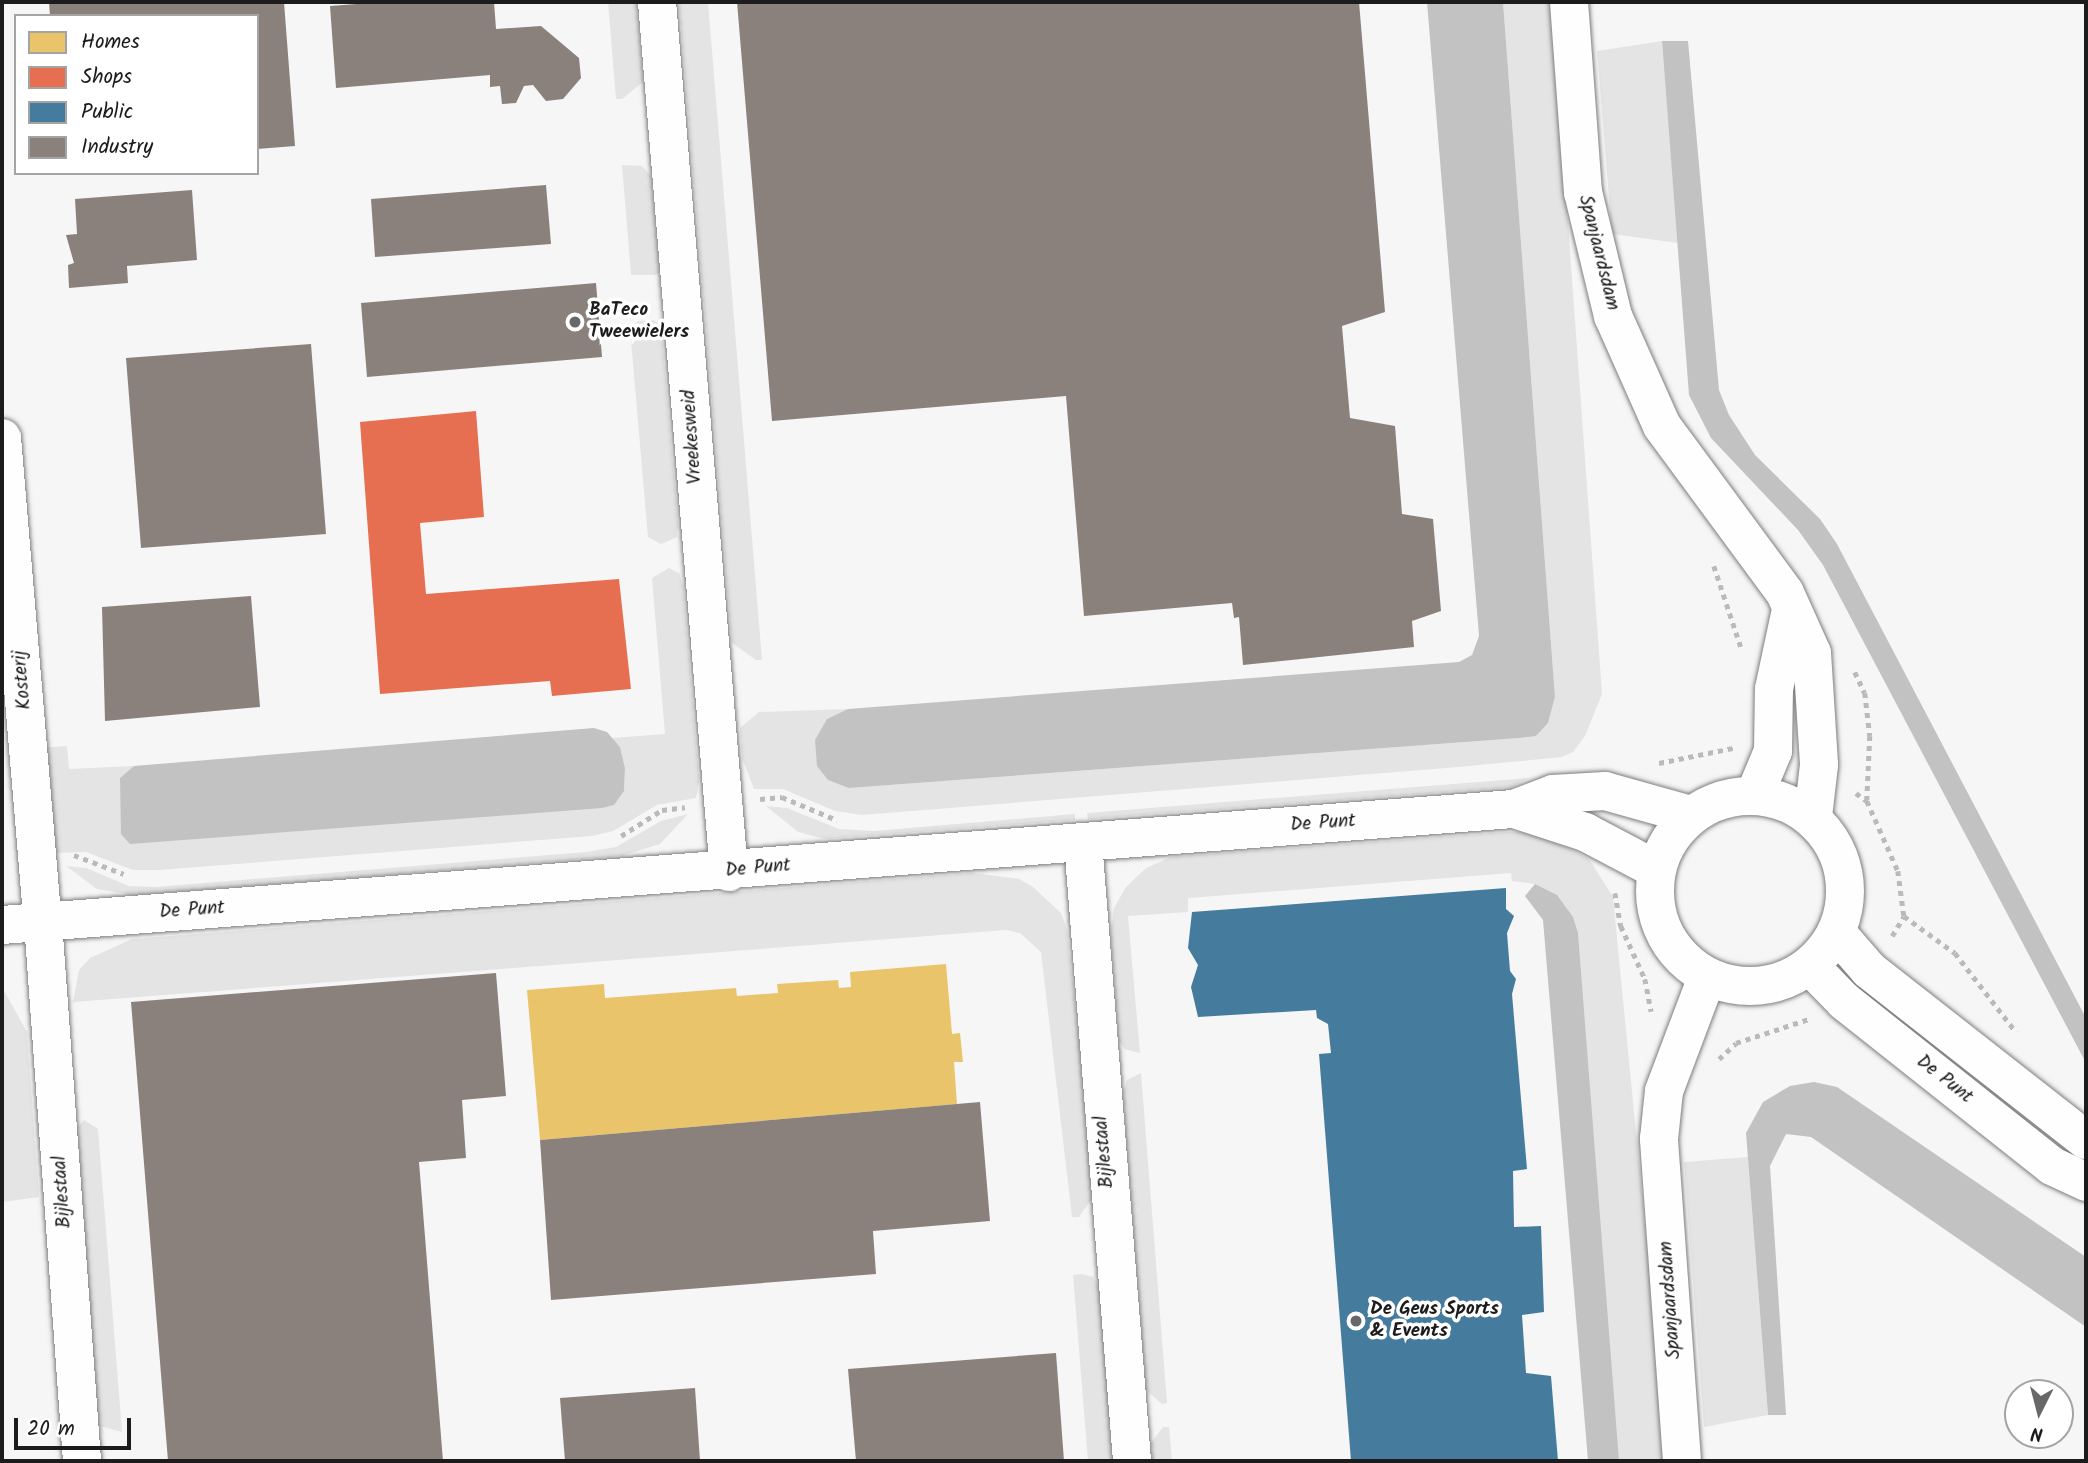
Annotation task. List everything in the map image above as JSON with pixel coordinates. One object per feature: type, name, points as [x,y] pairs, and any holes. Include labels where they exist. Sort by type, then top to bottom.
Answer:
[{"type":"street","name":"Vreekesweid","points":[[657,2],[729,872]]},
{"type":"street","name":"Spanjaardsdam","points":[[1569,2],[1583,192],[1613,316],[1662,426],[1785,593],[1812,653],[1819,765],[1813,817]]},
{"type":"street","name":"Kosterij","points":[[2,438],[43,922]]},
{"type":"street","points":[[1755,794],[1773,751],[1774,689],[1791,610]]},
{"type":"street","name":"De Punt","points":[[2,925],[729,872],[1514,809],[1553,794],[1605,791],[1690,816]]},
{"type":"street","points":[[1755,794],[1786,801],[1813,817],[1838,851],[1847,892],[1837,933],[1810,966],[1766,984],[1742,987],[1707,977],[1679,955],[1660,925],[1654,890],[1657,870],[1690,816],[1731,796],[1755,794]]},
{"type":"street","name":"De Punt","points":[[1514,809],[1585,832],[1657,870]]},
{"type":"street","name":"Bijlestaal","points":[[1083,842],[1132,1461]]},
{"type":"street","name":"Bijlestaal","points":[[43,922],[82,1461]]},
{"type":"street","points":[[1837,933],[1869,970],[2086,1140]]},
{"type":"street","name":"De Punt","points":[[1810,966],[1844,1002],[2052,1166],[2086,1182]]},
{"type":"street","name":"Spanjaardsdam","points":[[1682,1461],[1658,1139],[1664,1091],[1707,977]]},
{"type":"path","points":[[1711,556],[1743,654]]},
{"type":"path","points":[[1736,747],[1737,740]]},
{"type":"path","points":[[1663,763],[1736,747],[1745,748]]},
{"type":"path","points":[[1848,788],[1867,801],[1898,871],[1904,916],[1889,941]]},
{"type":"path","points":[[1614,881],[1621,926],[1645,979],[1652,1020]]},
{"type":"path","points":[[1904,916],[1955,953],[2022,1041]]},
{"type":"path","points":[[1711,1067],[1736,1043],[1815,1017]]},
{"type":"shaded area","points":[[608,2],[636,2],[643,82],[622,99],[616,99]]},
{"type":"shaded area","points":[[679,2],[708,2],[762,660],[756,660],[732,643]]},
{"type":"shaded area","points":[[1427,2],[1503,2],[1555,697],[1548,723],[1536,736],[1519,738],[849,788],[828,780],[817,766],[815,740],[827,719],[848,709],[1459,662],[1472,655],[1479,636]]},
{"type":"shaded area","points":[[1503,2],[1552,2],[1602,694],[1585,736],[1573,752],[1562,757],[1458,767],[862,815],[835,811],[783,789],[754,789],[742,758],[740,728],[759,712],[848,709],[827,719],[849,788],[1536,736],[1548,723],[1555,697]]},
{"type":"shaded area","points":[[1662,41],[1678,243],[1612,234],[1597,51]]},
{"type":"shaded area","points":[[1662,41],[1688,41],[1719,390],[1729,415],[1755,455],[1820,519],[1837,544],[2086,1018],[2086,1063],[1823,565],[1798,530],[1711,438],[1689,395]]},
{"type":"shaded area","points":[[622,165],[642,166],[651,176],[659,273],[655,275],[631,275]]},
{"type":"shaded area","points":[[653,320],[661,324],[678,525],[677,537],[661,544],[648,537],[630,329],[638,321]]},
{"type":"shaded area","points":[[669,568],[679,573],[683,584],[699,781],[696,798],[657,805],[613,831],[592,836],[159,870],[133,870],[86,852],[56,853],[39,748],[67,746],[69,769],[134,766],[120,778],[624,791],[625,768],[620,747],[612,738],[665,734],[652,578]]},
{"type":"shaded area","points":[[594,728],[607,732],[620,747],[625,768],[624,791],[614,805],[602,808],[130,844],[121,834],[120,778],[134,766]]},
{"type":"shaded area","points":[[1529,778],[1512,787],[1088,819],[1087,813]]},
{"type":"shaded area","points":[[766,806],[787,808],[839,829],[874,831],[1075,814],[1075,820],[825,839],[798,832]]},
{"type":"shaded area","points":[[688,814],[660,844],[622,856],[134,895],[97,889],[66,866],[86,868],[129,886],[156,887],[586,852],[616,847],[661,821]]},
{"type":"shaded area","points":[[1508,832],[1541,832],[1589,859],[1613,897],[1668,1461],[1611,1461],[1578,933],[1535,884],[1512,881],[1511,873],[1188,898],[1188,912],[1128,916],[1140,1053],[1124,1049],[1119,1041],[1111,933],[1114,908],[1126,887],[1146,868],[1171,857]]},
{"type":"shaded area","points":[[973,873],[1019,879],[1033,887],[1061,913],[1067,930],[1095,1194],[1079,1217],[1072,1217],[1041,952],[1020,933],[1006,930],[73,1002],[79,970],[90,958],[132,939]]},
{"type":"shaded area","points":[[1535,884],[1557,895],[1573,917],[1578,933],[1619,1461],[1588,1461],[1543,920],[1525,896]]},
{"type":"shaded area","points":[[2,987],[27,1032],[39,1197],[2,1202]]},
{"type":"shaded area","points":[[1141,1073],[1167,1403],[1162,1404],[1146,1390],[1123,1092],[1127,1080]]},
{"type":"shaded area","points":[[1814,1082],[1837,1087],[2086,1257],[2086,1327],[1811,1137],[1786,1134],[1770,1166],[1786,1415],[1768,1415],[1746,1133],[1763,1102],[1790,1086]]},
{"type":"shaded area","points":[[84,1120],[98,1129],[122,1432],[96,1425],[71,1136]]},
{"type":"shaded area","points":[[1748,1157],[1768,1415],[1704,1427],[1684,1162]]},
{"type":"shaded area","points":[[1073,1275],[1093,1277],[1100,1289],[1114,1461],[1088,1461]]},
{"type":"shaded area","points":[[1163,1427],[1169,1427],[1172,1461],[1152,1461],[1151,1443]]},
{"type":"building: Homes","points":[[946,964],[952,1034],[960,1033],[963,1062],[954,1062],[957,1104],[540,1140],[527,990],[604,984],[605,998],[736,988],[737,996],[778,993],[777,984],[838,980],[839,988],[851,987],[850,972]]},
{"type":"building: Shops","points":[[476,411],[484,517],[420,523],[426,594],[619,579],[631,689],[552,696],[550,681],[380,694],[360,422]]},
{"type":"building: Public","points":[[1506,888],[1506,909],[1514,916],[1507,933],[1510,971],[1516,979],[1512,994],[1527,1169],[1513,1171],[1514,1227],[1541,1226],[1544,1312],[1522,1315],[1526,1373],[1551,1376],[1558,1461],[1351,1461],[1319,1054],[1331,1053],[1328,1024],[1317,1018],[1316,1010],[1198,1017],[1191,987],[1198,965],[1188,948],[1192,912]]},
{"type":"building: Industry","points":[[49,2],[284,2],[295,146],[259,149],[259,14],[50,14]]},
{"type":"building: Industry","points":[[383,2],[494,2],[496,29],[541,26],[579,58],[581,78],[563,99],[546,101],[533,85],[524,86],[516,103],[502,104],[500,86],[490,87],[490,75],[336,88],[330,6]]},
{"type":"building: Industry","points":[[737,2],[1359,2],[1385,312],[1342,326],[1350,418],[1395,426],[1402,514],[1433,519],[1441,611],[1412,621],[1414,647],[1243,665],[1239,617],[1234,618],[1232,603],[1084,616],[1066,396],[772,421]]},
{"type":"building: Industry","points":[[546,185],[551,244],[375,257],[371,199]]},
{"type":"building: Industry","points":[[192,190],[197,260],[127,266],[128,283],[69,288],[68,265],[74,263],[66,235],[77,234],[75,199]]},
{"type":"building: Industry","points":[[596,283],[602,357],[367,377],[361,303]]},
{"type":"building: Industry","points":[[311,344],[326,534],[141,548],[126,358]]},
{"type":"building: Industry","points":[[251,596],[260,707],[105,721],[102,607]]},
{"type":"building: Industry","points":[[496,973],[506,1096],[462,1100],[466,1158],[419,1162],[443,1461],[168,1461],[131,1002]]},
{"type":"building: Industry","points":[[980,1102],[990,1221],[873,1231],[876,1274],[551,1300],[540,1140]]},
{"type":"building: Industry","points":[[1056,1353],[1064,1461],[856,1461],[848,1369]]},
{"type":"building: Industry","points":[[695,1388],[700,1461],[565,1461],[560,1398]]},
{"type":"place","name":"BaTeco Tweewielers","points":[[575,322]]},
{"type":"place","name":"De Geus Sports & Events","points":[[1356,1321]]}]
